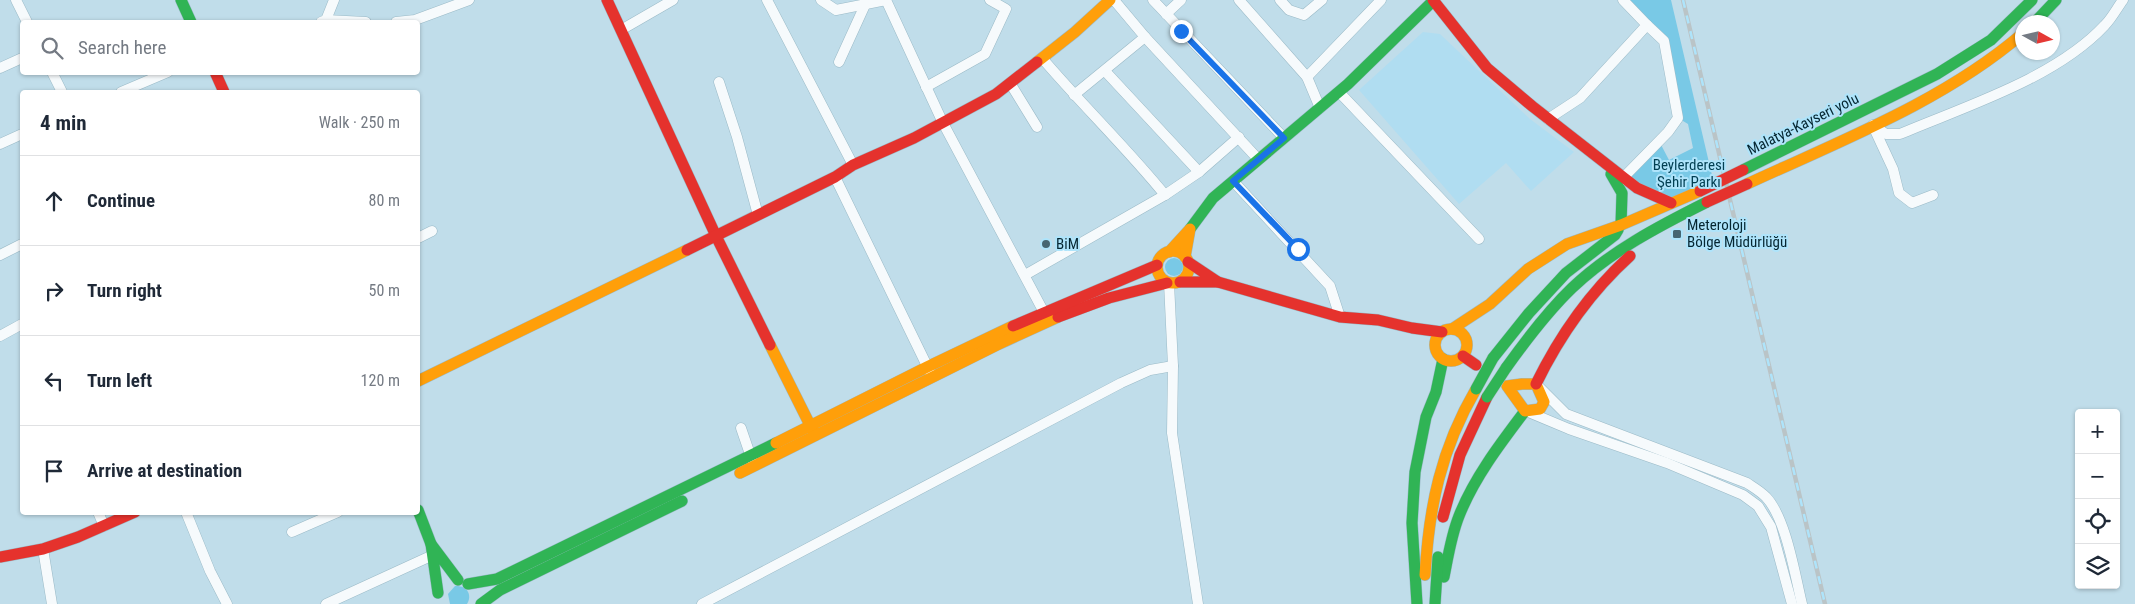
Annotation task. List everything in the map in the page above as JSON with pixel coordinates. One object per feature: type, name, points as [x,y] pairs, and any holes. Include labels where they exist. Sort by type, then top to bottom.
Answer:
[{"type":"main road","points":[[181,0],[190,20]]},
{"type":"main road","points":[[607,0],[716,236],[813,430]]},
{"type":"main road","points":[[1169,252],[1214,198],[1338,92],[1433,0],[1487,68],[1602,161],[1621,180],[1671,203]]},
{"type":"main road","name":"Malatya-Kayseri yolu","points":[[1425,604],[1426,554],[1436,488],[1455,427],[1493,358],[1529,313],[1566,272],[1615,235],[1621,226],[1700,191],[1937,74],[1991,40],[2032,0]]},
{"type":"main road","points":[[2042,15],[2056,0]]},
{"type":"main road","points":[[420,380],[835,178],[853,165],[943,123],[996,94],[1075,32],[1103,2]]},
{"type":"main road","points":[[1436,604],[1438,544],[1448,489],[1470,428],[1487,396],[1529,334],[1572,287],[1628,245],[1671,220],[1873,125],[1944,89],[1998,55],[2015,40]]},
{"type":"main road","points":[[217,75],[223,90]]},
{"type":"main road","points":[[1047,316],[1135,289],[1172,283],[1218,282],[1340,317],[1378,320],[1412,328],[1447,331],[1461,333],[1467,341],[1466,352],[1454,362],[1443,359],[1436,351],[1436,340],[1447,331],[1490,304],[1528,269],[1567,244],[1621,226],[1624,196],[1621,180]]},
{"type":"main road","points":[[1436,604],[1452,538],[1461,510],[1503,439],[1525,411],[1540,409],[1544,402],[1536,384],[1554,347],[1579,309],[1617,267],[1671,220]]},
{"type":"main road","points":[[1172,283],[1189,272],[1187,259],[1190,229]]},
{"type":"main road","points":[[1172,283],[1159,276],[1157,266],[1162,255],[1169,252],[1178,252],[1218,282]]},
{"type":"main road","points":[[481,604],[500,590],[813,430],[1047,316],[1157,266]]},
{"type":"main road","points":[[1412,328],[1435,346]]},
{"type":"main road","points":[[1463,356],[1476,365]]},
{"type":"main road","points":[[1418,604],[1412,523],[1415,472],[1426,417],[1436,392],[1443,359]]},
{"type":"main road","points":[[1525,411],[1507,386],[1536,384]]},
{"type":"main road","points":[[438,598],[446,582],[497,579],[752,461]]},
{"type":"main road","points":[[0,557],[43,549],[128,515]]},
{"type":"main road","points":[[420,515],[432,549],[438,598]]},
{"type":"main road","points":[[432,549],[463,582],[474,590],[475,604]]},
{"type":"street","points":[[16,0],[26,20]]},
{"type":"street","points":[[324,20],[334,0]]},
{"type":"street","points":[[415,20],[469,0]]},
{"type":"street","points":[[620,30],[673,0]]},
{"type":"street","points":[[767,0],[853,165]]},
{"type":"street","points":[[821,0],[836,10],[886,0],[943,123],[1047,316]]},
{"type":"street","points":[[926,87],[985,54],[1006,9],[990,0]]},
{"type":"street","points":[[1114,0],[1145,37],[1258,159]]},
{"type":"street","points":[[1153,0],[1284,138]]},
{"type":"street","points":[[1166,14],[1181,0]]},
{"type":"street","points":[[1239,0],[1307,76],[1320,108]]},
{"type":"street","points":[[1280,0],[1289,10],[1304,15],[1322,0]]},
{"type":"street","points":[[1307,76],[1380,0]]},
{"type":"street","points":[[1621,180],[1668,132],[1678,118],[1664,41],[1624,0]]},
{"type":"street","points":[[1873,125],[1886,134],[1900,134],[1998,93],[2077,51],[2106,24],[2123,0]]},
{"type":"street","points":[[839,62],[864,5]]},
{"type":"street","points":[[1548,119],[1580,98],[1647,25]]},
{"type":"street","points":[[1074,95],[1145,37]]},
{"type":"street","points":[[1042,58],[1074,95],[1134,157],[1165,195]]},
{"type":"street","points":[[0,68],[20,59]]},
{"type":"street","points":[[1105,71],[1199,172]]},
{"type":"street","points":[[54,75],[61,90]]},
{"type":"street","points":[[126,90],[161,75]]},
{"type":"street","points":[[719,82],[737,137],[758,215]]},
{"type":"street","points":[[1010,83],[1037,127]]},
{"type":"street","points":[[1338,92],[1478,239]]},
{"type":"street","points":[[1873,125],[1893,169],[1899,193],[1912,203],[1933,195]]},
{"type":"street","points":[[0,144],[20,135]]},
{"type":"street","points":[[1025,275],[1165,195],[1199,172],[1239,137]]},
{"type":"street","points":[[835,178],[930,372]]},
{"type":"street","points":[[1233,181],[1330,286],[1340,317]]},
{"type":"street","points":[[420,237],[432,231]]},
{"type":"street","points":[[0,255],[20,245]]},
{"type":"street","points":[[1172,283],[1172,433],[1198,604]]},
{"type":"street","points":[[0,336],[20,325]]},
{"type":"street","points":[[702,604],[1121,383],[1150,370],[1173,366]]},
{"type":"street","points":[[1536,384],[1566,414],[1747,482],[1766,497],[1777,513],[1802,604]]},
{"type":"street","points":[[1525,411],[1569,429],[1667,463],[1743,495],[1758,506],[1771,527],[1792,604]]},
{"type":"street","points":[[741,428],[752,461]]},
{"type":"street","points":[[99,515],[104,526]]},
{"type":"street","points":[[187,515],[210,571],[227,604]]},
{"type":"street","points":[[292,532],[331,515]]},
{"type":"street","points":[[43,549],[52,604]]},
{"type":"street","points":[[326,604],[432,549]]},
{"type":"shaded area","points":[[1423,32],[1440,34],[1530,119],[1574,152],[1531,191],[1506,163],[1459,204],[1359,90]]},
{"type":"green space","name":"Beylerderesi Şehir Parkı","points":[[1623,0],[1671,0],[1714,184],[1671,203],[1623,178],[1659,141],[1669,160],[1693,148],[1688,124],[1678,118],[1664,41]]},
{"type":"green space","points":[[1174,258],[1180,261],[1183,267],[1180,273],[1174,276],[1168,273],[1165,267],[1168,261]]},
{"type":"green space","points":[[455,586],[462,587],[469,594],[467,604],[450,604],[448,594]]},
{"type":"railway","points":[[1683,0],[1825,604]]},
{"type":"traffic: fast","points":[[181,0],[190,20]]},
{"type":"traffic: fast","points":[[1190,229],[1213,198],[1348,84],[1434,0]]},
{"type":"traffic: fast","points":[[1743,170],[1937,74],[1991,40],[2032,0]]},
{"type":"traffic: fast","points":[[2042,15],[2056,0]]},
{"type":"traffic: fast","points":[[1611,174],[1622,193],[1621,225]]},
{"type":"traffic: fast","points":[[1506,368],[1545,316],[1587,275],[1636,240],[1707,202]]},
{"type":"traffic: fast","points":[[1493,358],[1529,313],[1566,273],[1615,235],[1618,230]]},
{"type":"traffic: fast","points":[[1476,389],[1493,358]]},
{"type":"traffic: fast","points":[[1417,604],[1412,523],[1415,472],[1426,417],[1436,392],[1443,359]]},
{"type":"traffic: fast","points":[[1487,397],[1506,368]]},
{"type":"traffic: fast","points":[[1444,577],[1454,531],[1465,502],[1488,462],[1525,411]]},
{"type":"traffic: fast","points":[[468,584],[497,579],[776,443]]},
{"type":"traffic: fast","points":[[481,604],[500,590],[682,501]]},
{"type":"traffic: fast","points":[[420,515],[431,544]]},
{"type":"traffic: fast","points":[[438,593],[431,544],[458,580]]},
{"type":"traffic: fast","points":[[1435,604],[1438,557]]},
{"type":"traffic: slow","points":[[1037,62],[1075,32],[1110,0]]},
{"type":"traffic: slow","points":[[1747,184],[1925,100],[1992,58],[2015,40]]},
{"type":"traffic: slow","points":[[1452,329],[1490,304],[1528,269],[1567,244],[1621,225],[1700,191]]},
{"type":"traffic: slow","points":[[1169,252],[1190,229],[1185,257]]},
{"type":"traffic: slow","points":[[420,380],[687,250]]},
{"type":"traffic: slow","points":[[1173,251],[1185,255],[1189,267],[1185,279],[1173,283],[1161,279],[1157,267],[1161,255],[1173,251]]},
{"type":"traffic: slow","points":[[740,473],[999,344],[1058,317]]},
{"type":"traffic: slow","points":[[776,443],[1013,326]]},
{"type":"traffic: slow","points":[[1451,329],[1457,330],[1462,334],[1466,339],[1467,345],[1466,351],[1462,356],[1457,360],[1451,361],[1445,360],[1440,356],[1436,351],[1435,345],[1436,339],[1440,334],[1445,330],[1451,329]]},
{"type":"traffic: slow","points":[[770,345],[815,435]]},
{"type":"traffic: slow","points":[[1522,384],[1536,384],[1544,402],[1540,409],[1525,411],[1507,386],[1522,384]]},
{"type":"traffic: slow","points":[[1425,575],[1430,525],[1439,479],[1454,434],[1476,389]]},
{"type":"traffic: jam","points":[[607,0],[716,236],[770,345]]},
{"type":"traffic: jam","points":[[1433,0],[1487,68],[1532,106],[1637,188],[1671,203]]},
{"type":"traffic: jam","points":[[687,250],[835,177],[853,165],[914,138],[996,94],[1037,62]]},
{"type":"traffic: jam","points":[[216,75],[223,90]]},
{"type":"traffic: jam","points":[[1700,191],[1743,170]]},
{"type":"traffic: jam","points":[[1707,202],[1747,184]]},
{"type":"traffic: jam","points":[[1536,384],[1565,332],[1601,285],[1630,256]]},
{"type":"traffic: jam","points":[[1180,282],[1218,282],[1188,262]]},
{"type":"traffic: jam","points":[[1013,326],[1157,265]]},
{"type":"traffic: jam","points":[[1218,282],[1340,317],[1378,320],[1412,328],[1442,332]]},
{"type":"traffic: jam","points":[[1058,317],[1109,298],[1167,283]]},
{"type":"traffic: jam","points":[[1463,356],[1476,365]]},
{"type":"traffic: jam","points":[[1443,517],[1460,455],[1487,397]]},
{"type":"traffic: jam","points":[[0,557],[43,549],[78,537],[128,515]]},
{"type":"place","name":"Meteroloji Bölge Müdürlüğü","points":[[1677,234]]},
{"type":"place","name":"BiM","points":[[1046,244]]},
{"type":"route","points":[[1181,31],[1284,138],[1233,181],[1298,249]]}]
